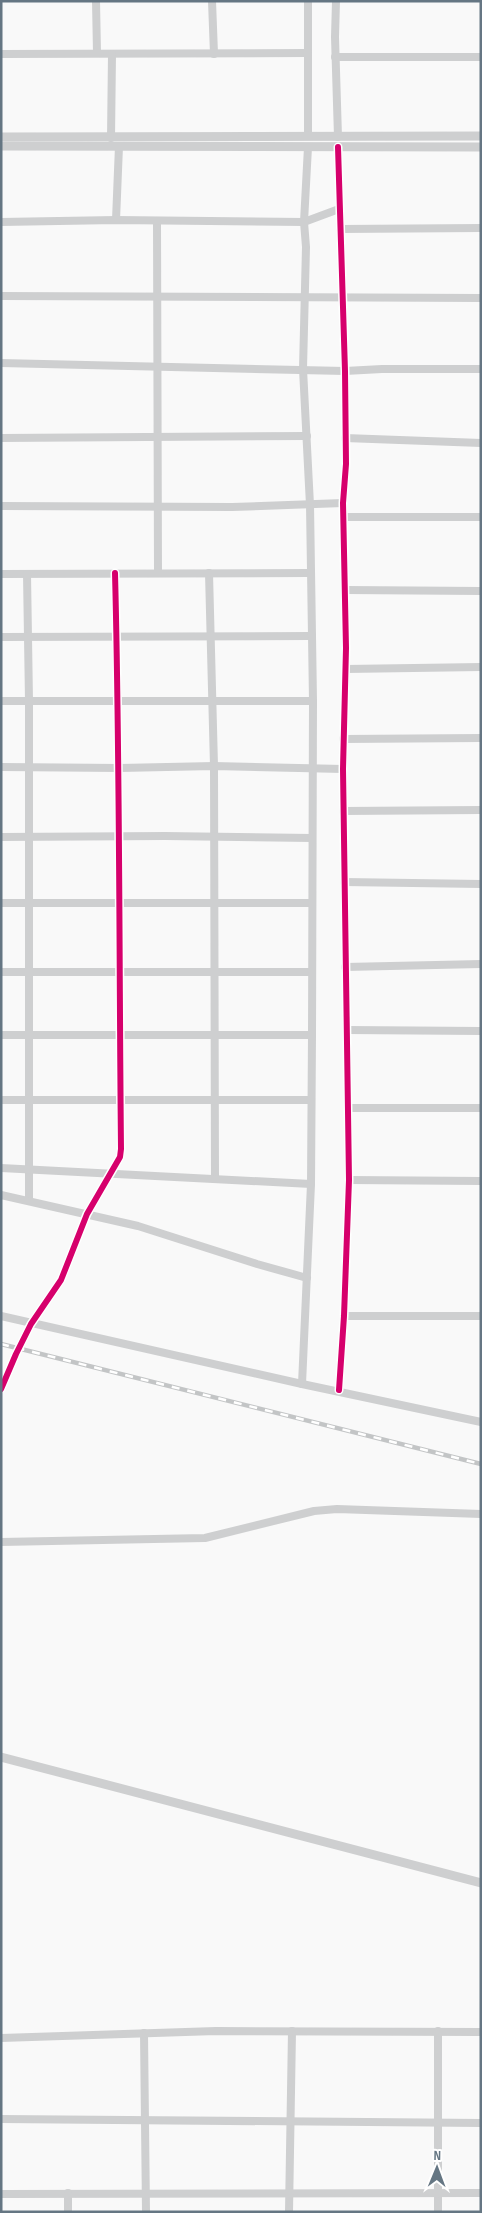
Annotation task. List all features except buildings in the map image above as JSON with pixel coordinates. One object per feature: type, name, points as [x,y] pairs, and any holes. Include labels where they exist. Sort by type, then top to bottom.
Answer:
[{"type":"street","points":[[96,1],[97,54]]},
{"type":"street","points":[[212,1],[214,54]]},
{"type":"street","points":[[308,1],[308,136]]},
{"type":"street","points":[[336,1],[335,57],[338,137]]},
{"type":"street","points":[[1,54],[308,53]]},
{"type":"street","points":[[111,138],[112,54]]},
{"type":"street","points":[[335,57],[481,57]]},
{"type":"street","points":[[1,137],[481,136]]},
{"type":"street","points":[[1,146],[481,147]]},
{"type":"street","points":[[116,220],[118,146]]},
{"type":"street","points":[[302,1384],[310,1184],[312,1035],[313,701],[310,505],[303,369],[306,247],[304,222],[308,147]]},
{"type":"street","points":[[338,147],[345,371],[343,502],[346,669],[342,769],[349,1108],[349,1180],[339,1390]]},
{"type":"street","points":[[1,222],[116,220],[304,222],[339,209]]},
{"type":"street","points":[[157,221],[158,573]]},
{"type":"street","points":[[340,229],[481,228]]},
{"type":"street","points":[[1,296],[481,298]]},
{"type":"street","points":[[1,364],[345,371],[481,368]]},
{"type":"street","points":[[1,438],[307,436]]},
{"type":"street","points":[[345,438],[481,443]]},
{"type":"street","points":[[1,506],[310,505],[343,502]]},
{"type":"street","points":[[344,517],[481,518]]},
{"type":"street","points":[[1,574],[310,572]]},
{"type":"street","points":[[1,1389],[31,1324],[61,1280],[87,1214],[120,1157],[120,768],[115,573]]},
{"type":"street","points":[[209,573],[214,766],[215,1179]]},
{"type":"street","points":[[27,574],[29,637],[28,1200]]},
{"type":"street","points":[[346,590],[481,591]]},
{"type":"street","points":[[1,637],[311,636]]},
{"type":"street","points":[[346,669],[481,667]]},
{"type":"street","points":[[1,702],[313,701]]},
{"type":"street","points":[[343,739],[481,738]]},
{"type":"street","points":[[1,768],[214,766],[342,769]]},
{"type":"street","points":[[343,811],[481,810]]},
{"type":"street","points":[[1,837],[312,838]]},
{"type":"street","points":[[344,882],[481,884]]},
{"type":"street","points":[[1,903],[312,903]]},
{"type":"street","points":[[345,967],[481,964]]},
{"type":"street","points":[[1,972],[312,972]]},
{"type":"street","points":[[347,1030],[481,1031]]},
{"type":"street","points":[[1,1035],[312,1035]]},
{"type":"street","points":[[1,1100],[310,1100]]},
{"type":"street","points":[[349,1108],[481,1108]]},
{"type":"street","points":[[1,1168],[310,1184]]},
{"type":"street","points":[[349,1180],[481,1181]]},
{"type":"street","points":[[1,1195],[138,1226],[307,1278]]},
{"type":"street","points":[[1,1316],[481,1422]]},
{"type":"street","points":[[344,1316],[481,1316]]},
{"type":"street","points":[[1,1542],[205,1538],[304,1512],[337,1509],[481,1514]]},
{"type":"street","points":[[1,1756],[481,1883]]},
{"type":"street","points":[[289,2212],[291,2193],[292,2031]]},
{"type":"street","points":[[1,2038],[144,2033],[292,2031],[481,2032]]},
{"type":"street","points":[[438,2032],[438,2212]]},
{"type":"street","points":[[144,2033],[146,2212]]},
{"type":"street","points":[[1,2119],[481,2123]]},
{"type":"street","points":[[1,2194],[481,2193]]},
{"type":"street","points":[[68,2194],[68,2212]]},
{"type":"railway","points":[[1,1344],[481,1464]]},
{"type":"cycle path","points":[[338,147],[346,464],[343,503],[346,648],[343,769],[349,1180],[339,1390]]},
{"type":"cycle path","points":[[1,1389],[31,1324],[61,1280],[87,1214],[120,1157],[119,789],[115,573]]}]
